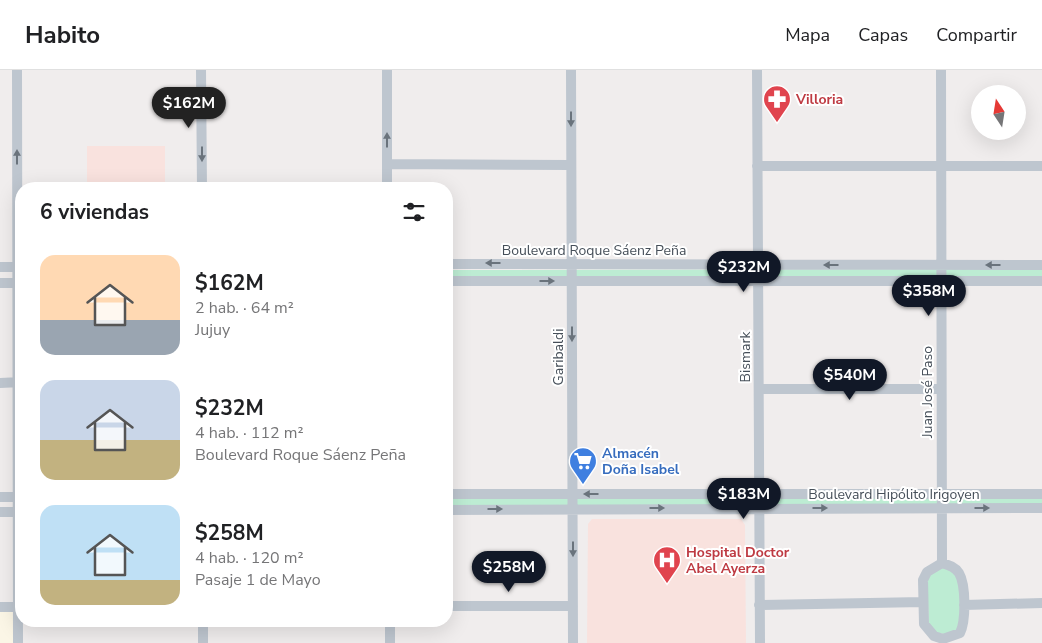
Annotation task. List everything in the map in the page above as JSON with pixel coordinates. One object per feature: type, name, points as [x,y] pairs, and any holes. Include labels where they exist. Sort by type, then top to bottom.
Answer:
[{"type":"street","points":[[16,70],[18,182]]},
{"type":"street","points":[[202,70],[202,182]]},
{"type":"street","points":[[387,70],[387,182]]},
{"type":"street","name":"Garibaldi","points":[[571,70],[573,643]]},
{"type":"street","name":"Bismark","points":[[757,70],[760,643]]},
{"type":"street","name":"Juan José Paso","points":[[941,70],[942,563]]},
{"type":"street","points":[[387,164],[571,165]]},
{"type":"street","points":[[757,166],[1042,166]]},
{"type":"street","name":"Boulevard Roque Sáenz Peña","points":[[453,264],[1042,265]]},
{"type":"street","points":[[0,267],[15,267]]},
{"type":"street","points":[[453,281],[1042,281]]},
{"type":"street","points":[[0,283],[15,283]]},
{"type":"street","points":[[0,383],[15,382]]},
{"type":"street","points":[[759,389],[941,389]]},
{"type":"street","name":"Boulevard Hipólito Irigoyen","points":[[453,494],[1042,494]]},
{"type":"street","points":[[0,497],[15,497]]},
{"type":"street","name":"Boulevard Hipólito Irigoyen","points":[[453,510],[1042,508]]},
{"type":"street","points":[[0,512],[15,512]]},
{"type":"street","points":[[942,563],[958,572],[963,581],[964,605],[964,625],[960,633],[943,641],[934,636],[924,624],[923,602],[923,580],[927,572],[942,563]]},
{"type":"street","points":[[759,605],[923,602]]},
{"type":"street","points":[[964,605],[1042,603]]},
{"type":"street","points":[[453,606],[573,606]]},
{"type":"street","points":[[0,607],[15,607]]},
{"type":"street","points":[[18,643],[19,627]]},
{"type":"street","points":[[203,627],[203,643]]},
{"type":"street","points":[[390,627],[390,643]]},
{"type":"shaded area","points":[[87,146],[165,146],[165,182],[87,182]]},
{"type":"shaded area","name":"Hospital Doctor Abel Ayerza","points":[[592,519],[741,519],[745,525],[746,643],[587,643],[588,524]]},
{"type":"shaded area","points":[[0,607],[15,607],[15,627],[18,627],[18,643],[0,643]]},
{"type":"green space","points":[[1042,269],[1042,276],[453,277],[453,270]]},
{"type":"green space","points":[[453,494],[1042,494],[1042,508],[453,510]]},
{"type":"green space","points":[[934,566],[958,571],[964,625],[954,636],[929,631],[927,572]]},
{"type":"place","name":"Villoria","points":[[777,123]]},
{"type":"place","name":"Almacén Doña Isabel","points":[[583,485]]},
{"type":"place","name":"Hospital Doctor Abel Ayerza","points":[[667,584]]}]
